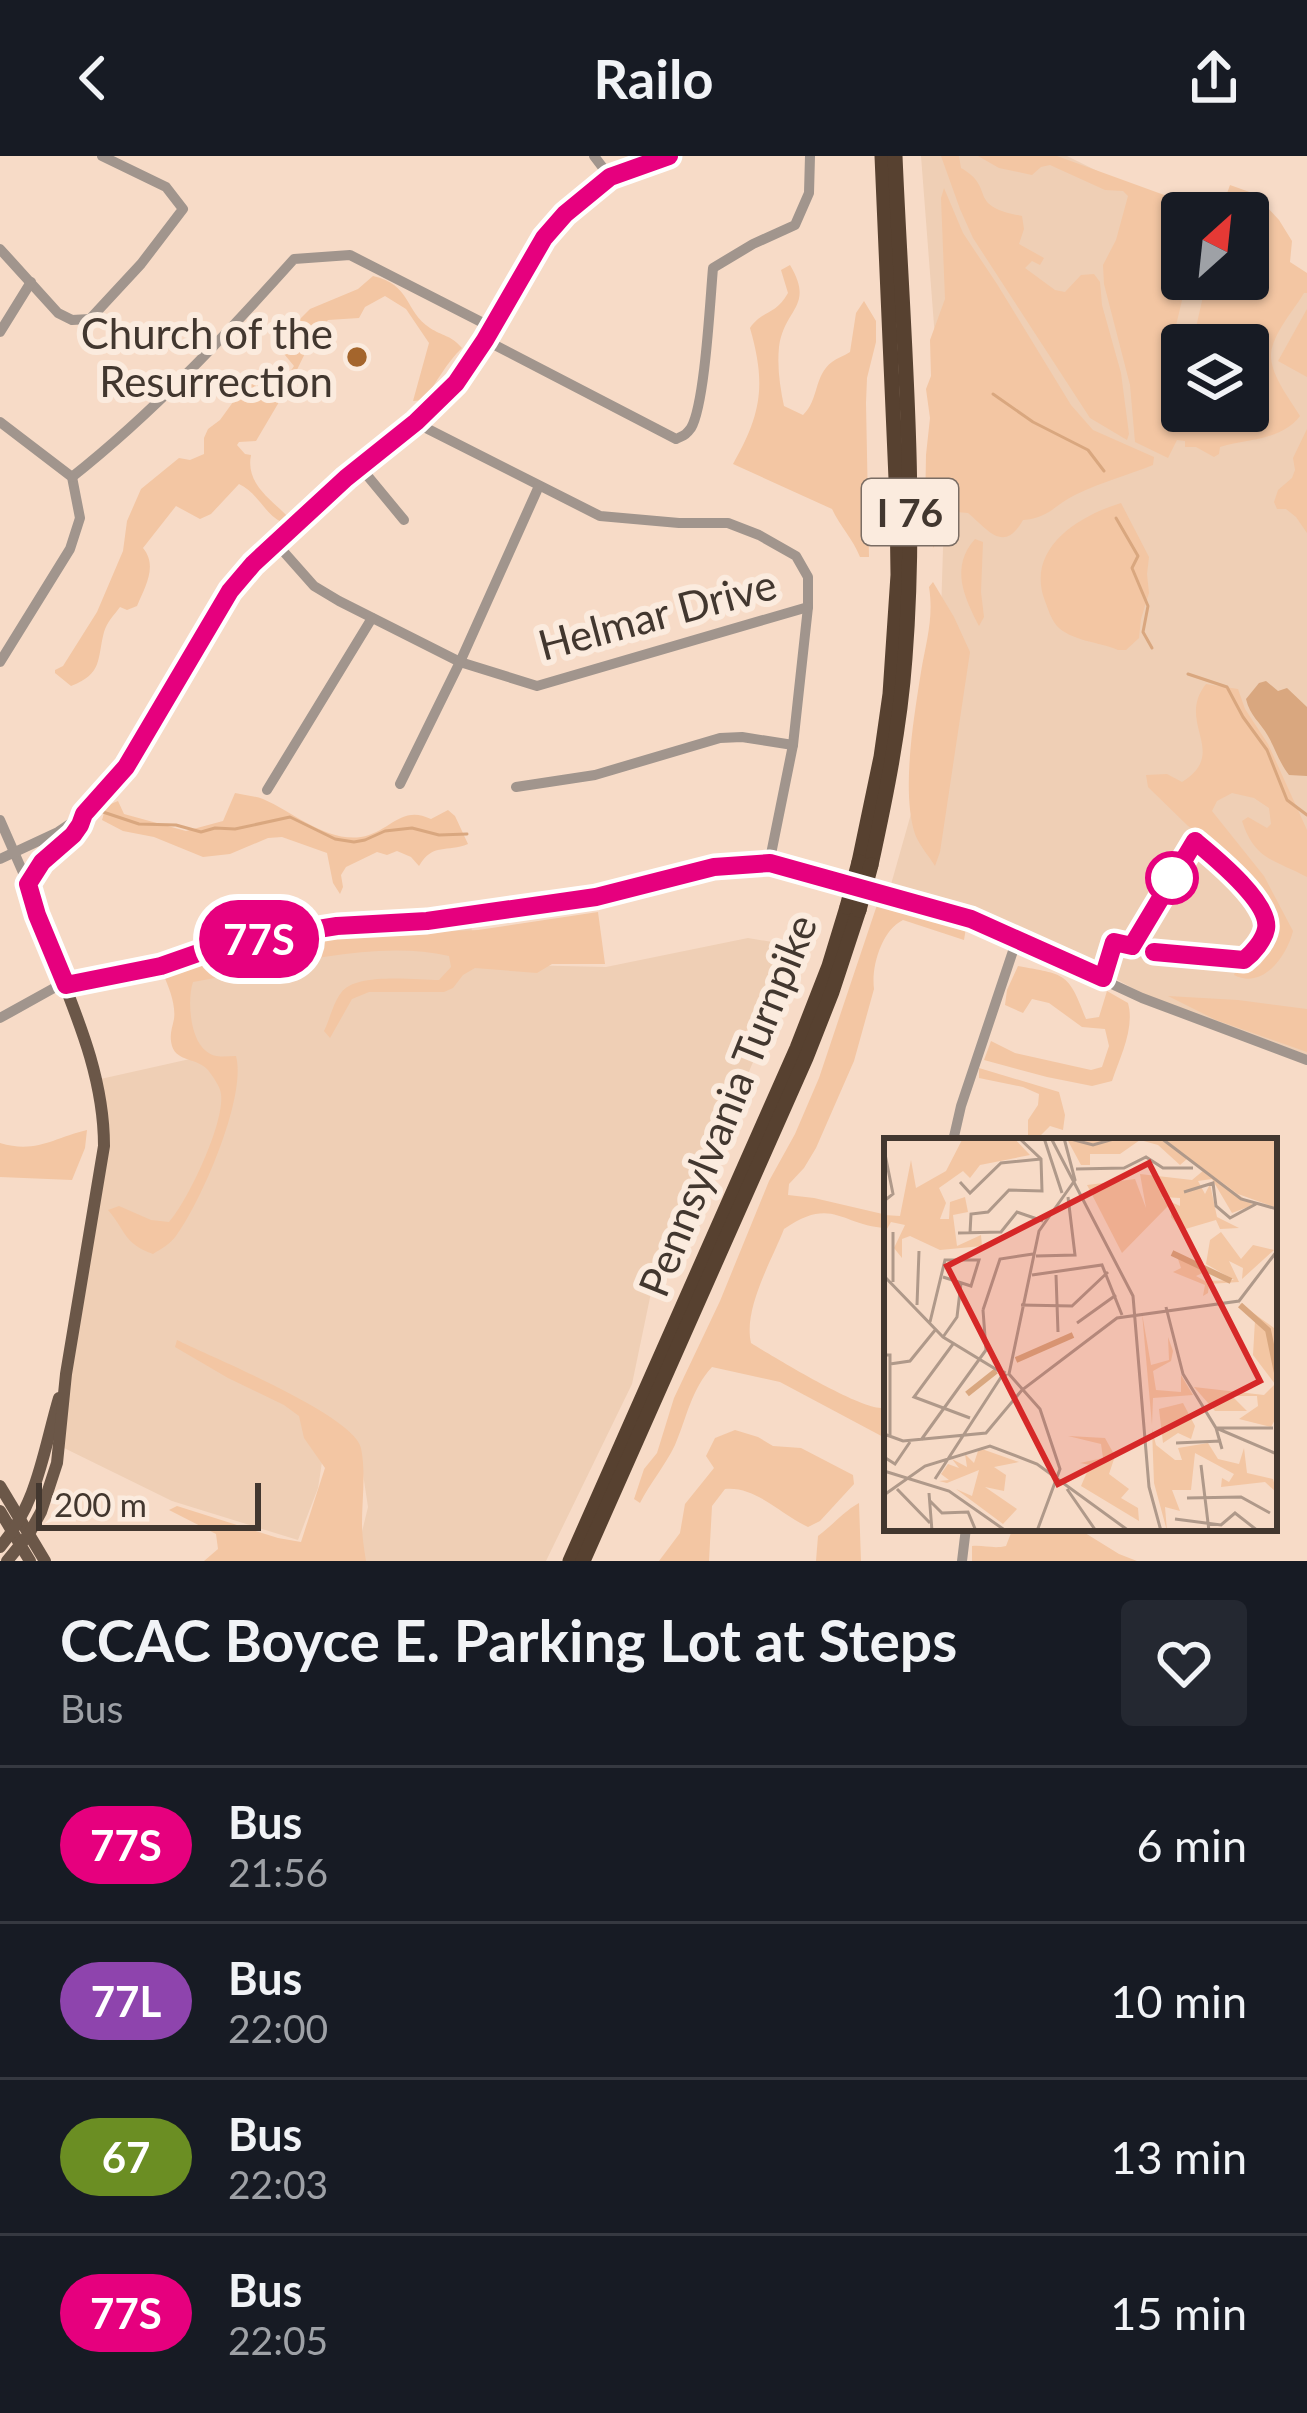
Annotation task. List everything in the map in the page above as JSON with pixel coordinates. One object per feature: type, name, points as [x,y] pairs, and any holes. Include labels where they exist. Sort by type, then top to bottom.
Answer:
[{"type":"highway","name":"Pennsylvania Turnpike","points":[[865,863],[890,694],[898,575],[883,156]]},
{"type":"highway","name":"Pennsylvania Turnpike","points":[[583,1561],[832,992],[895,748],[910,590],[910,510],[895,156]]},
{"type":"highway","name":"Pennsylvania Turnpike","points":[[570,1561],[797,1048],[853,909]]},
{"type":"main road","points":[[7,1561],[25,1539],[50,1490],[57,1463],[66,1374],[104,1146],[103,1111],[86,1042],[28,884],[126,767],[230,591],[275,542],[456,383],[544,238],[584,196],[610,177],[669,156]]},
{"type":"main road","points":[[0,1547],[37,1485],[66,1374]]},
{"type":"main road","points":[[1,1488],[20,1496],[37,1485]]},
{"type":"main road","points":[[1,1488],[16,1526]]},
{"type":"main road","points":[[0,1511],[45,1561]]},
{"type":"main road","points":[[25,1539],[30,1561]]},
{"type":"street","points":[[0,249],[58,313],[72,320],[90,319],[141,264],[183,208],[166,187],[102,156]]},
{"type":"street","points":[[594,156],[610,177]]},
{"type":"street","points":[[72,477],[175,387],[294,259],[350,255],[676,440],[693,424],[699,400],[713,268],[795,225],[809,193],[810,156]]},
{"type":"street","points":[[0,332],[31,282]]},
{"type":"street","points":[[0,422],[72,477],[80,518],[70,549],[0,662]]},
{"type":"street","points":[[416,422],[600,516],[679,524],[728,523],[796,556],[808,577],[808,608],[793,745],[770,863]]},
{"type":"street","points":[[361,469],[404,520]]},
{"type":"street","points":[[400,784],[538,486]]},
{"type":"street","name":"Helmar Drive","points":[[275,542],[314,586],[372,618],[460,662],[537,686],[808,608]]},
{"type":"street","points":[[267,790],[372,618]]},
{"type":"street","points":[[516,787],[595,775],[720,738],[793,745]]},
{"type":"street","points":[[0,860],[84,814]]},
{"type":"street","points":[[0,820],[28,884]]},
{"type":"street","points":[[0,1018],[54,988],[161,966],[254,939],[596,897],[714,867],[770,863],[946,910],[1161,1006],[1307,1060]]},
{"type":"street","points":[[953,1138],[1017,940]]},
{"type":"street","points":[[962,1561],[966,1531]]},
{"type":"shaded area","points":[[921,156],[1067,156],[1161,203],[1161,300],[1269,300],[1269,277],[1307,276],[1307,1055],[1145,995],[974,914],[890,888],[924,768],[940,645],[944,517]]},
{"type":"shaded area","points":[[941,156],[959,156],[961,168],[972,175],[987,202],[1022,216],[1019,244],[1044,258],[1040,265],[1032,261],[1025,268],[1065,292],[1081,275],[1094,274],[1100,282],[1121,373],[1127,440],[1090,418],[973,238]]},
{"type":"shaded area","points":[[978,156],[1057,156],[1161,194],[1161,300],[1182,300],[1176,324],[1161,324],[1161,432],[1269,432],[1269,324],[1197,324],[1202,300],[1269,300],[1269,209],[1292,241],[1290,262],[1307,273],[1307,293],[1280,330],[1271,354],[1277,378],[1300,416],[1273,435],[1220,447],[1214,457],[1185,447],[1185,441],[1177,440],[1168,458],[1135,442],[1130,385],[1103,265],[1116,240],[1128,196],[1050,165],[1032,175],[999,168]]},
{"type":"shaded area","points":[[944,188],[963,233],[1071,405],[1093,430],[1154,457],[1153,465],[1023,520],[1009,536],[996,536],[968,513],[957,512],[933,548],[935,525],[925,514],[930,418],[926,389],[931,376],[930,340],[945,299]]},
{"type":"shaded area","points":[[790,265],[800,290],[779,347],[784,406],[803,415],[808,409],[826,367],[850,352],[856,313],[864,301],[876,321],[866,403],[869,557],[860,557],[832,509],[733,464],[758,398],[758,366],[750,328],[788,293],[781,270]]},
{"type":"shaded area","points":[[373,276],[394,285],[422,322],[462,348],[424,400],[413,401],[429,343],[406,309],[385,296],[365,307],[359,318],[328,320],[310,343],[256,441],[237,445],[251,455],[256,483],[290,519],[275,518],[239,484],[211,514],[200,519],[176,506],[143,548],[150,569],[137,606],[120,607],[105,628],[94,671],[71,686],[55,670],[63,666],[97,612],[123,551],[127,521],[141,489],[179,458],[190,460],[204,454],[208,429],[249,380],[256,376],[282,384],[294,366],[280,349],[283,336],[310,309],[358,289]]},
{"type":"shaded area","points":[[1307,309],[1307,377],[1278,361]]},
{"type":"shaded area","points":[[1307,429],[1307,533],[1296,517],[1277,509],[1274,502],[1278,490],[1292,478],[1293,458]]},
{"type":"shaded area","points":[[1121,503],[1149,557],[1149,593],[1139,638],[1126,650],[1063,631],[1050,614],[1041,582],[1042,566],[1059,537],[1088,516]]},
{"type":"shaded area","points":[[975,539],[983,542],[984,617],[979,626],[961,571]]},
{"type":"shaded area","points":[[933,582],[970,652],[935,866],[915,834],[909,797],[912,732]]},
{"type":"shaded area","points":[[1266,681],[1278,691],[1287,688],[1307,707],[1307,776],[1289,775],[1248,705],[1246,699]]},
{"type":"shaded area","points":[[1206,684],[1238,689],[1307,830],[1307,877],[1267,857],[1247,834],[1242,821],[1248,817],[1267,828],[1269,808],[1254,798],[1232,793],[1217,801],[1212,811],[1264,876],[1293,931],[1279,960],[1255,978],[1234,975],[1236,970],[1260,965],[1276,927],[1238,867],[1148,787],[1146,775],[1167,774],[1182,782],[1196,771],[1203,748],[1196,712]]},
{"type":"shaded area","points":[[235,793],[263,799],[323,831],[348,837],[371,834],[403,817],[431,819],[448,810],[468,844],[435,851],[419,866],[397,851],[377,852],[346,867],[340,894],[327,853],[282,837],[230,854],[203,857],[102,820],[106,806],[118,801],[124,814],[186,831],[223,821]]},
{"type":"shaded area","points":[[878,902],[966,928],[964,940],[903,920],[889,932],[876,960],[874,989],[854,1061],[816,1148],[789,1184],[788,1195],[884,1214],[884,1228],[826,1213],[784,1229],[751,1315],[751,1343],[854,1400],[881,1408],[884,1401],[884,1437],[780,1382],[712,1367],[694,1394],[671,1453],[640,1503],[634,1499],[644,1469],[657,1453],[674,1398],[819,1078]]},
{"type":"shaded area","points":[[598,912],[605,964],[552,964],[537,973],[475,968],[444,992],[369,992],[352,999],[330,1038],[324,1031],[338,997],[348,986],[386,979],[439,980],[451,967],[449,956],[419,951],[355,953],[193,982],[191,1019],[196,1038],[213,1055],[236,1056],[235,1097],[220,1149],[174,1239],[153,1254],[131,1241],[108,1210],[119,1206],[169,1222],[195,1180],[221,1107],[221,1094],[208,1070],[178,1055],[172,1046],[174,1008],[163,974],[206,958],[322,937],[478,930]]},
{"type":"shaded area","points":[[472,915],[471,964],[606,967],[748,938],[802,947],[725,1128],[662,1240],[632,1384],[546,1561],[355,1561],[368,1507],[360,1454],[322,1462],[318,1488],[298,1540],[172,1501],[60,1446],[101,1171],[96,1080],[190,1059],[171,962],[227,944]]},
{"type":"shaded area","points":[[1018,966],[1063,978],[1086,1019],[1099,1017],[1107,991],[1128,1003],[1128,1032],[1112,1081],[1092,1086],[984,1060],[991,1041],[1015,1053],[1091,1070],[1102,1067],[1109,1046],[1105,1029],[1082,1027],[1049,1003],[1032,999],[1023,1013],[1005,1005]]},
{"type":"shaded area","points":[[1168,996],[1307,1009],[1307,1052],[1216,1020]]},
{"type":"shaded area","points":[[979,1068],[1059,1092],[1063,1130],[1050,1126],[1042,1138],[1028,1138],[1028,1120],[1039,1094],[979,1078]]},
{"type":"shaded area","points":[[87,1130],[72,1180],[0,1177],[0,1143],[34,1146]]},
{"type":"shaded area","points":[[177,1340],[309,1404],[352,1435],[362,1457],[366,1561],[204,1561],[218,1549],[216,1534],[169,1510],[177,1506],[301,1542],[325,1468],[304,1438],[299,1416],[175,1347]]},
{"type":"shaded area","points":[[735,1430],[773,1446],[801,1448],[853,1475],[854,1484],[820,1521],[808,1527],[758,1496],[725,1489],[712,1506],[709,1561],[659,1561],[680,1533],[685,1504],[714,1468],[706,1456],[715,1438]]},
{"type":"shaded area","points":[[859,1503],[861,1561],[816,1561],[818,1536]]},
{"type":"shaded area","points":[[1082,1531],[1137,1561],[972,1561],[972,1546],[1006,1546],[1011,1533]]},
{"type":"waterway","points":[[993,394],[1033,422],[1088,450],[1104,471]]},
{"type":"waterway","points":[[1116,518],[1138,556],[1132,568],[1148,606],[1143,632],[1152,648]]},
{"type":"waterway","points":[[1188,674],[1227,687],[1267,750],[1287,800],[1307,815]]},
{"type":"waterway","points":[[103,812],[139,824],[176,825],[201,832],[290,817],[335,839],[354,842],[412,828],[439,835],[467,834]]},
{"type":"bus line","name":"77S","points":[[669,156],[610,177],[565,214],[544,238],[456,383],[275,542],[230,591],[126,767],[84,814],[73,835],[35,870],[28,884],[66,985],[161,966],[254,939],[596,897],[714,867],[770,863],[946,910],[1103,978],[1114,942],[1132,946],[1195,841],[1244,886],[1264,915],[1266,930],[1244,960],[1154,952]]},
{"type":"place","name":"Church of the Resurrection","points":[[357,357]]}]
